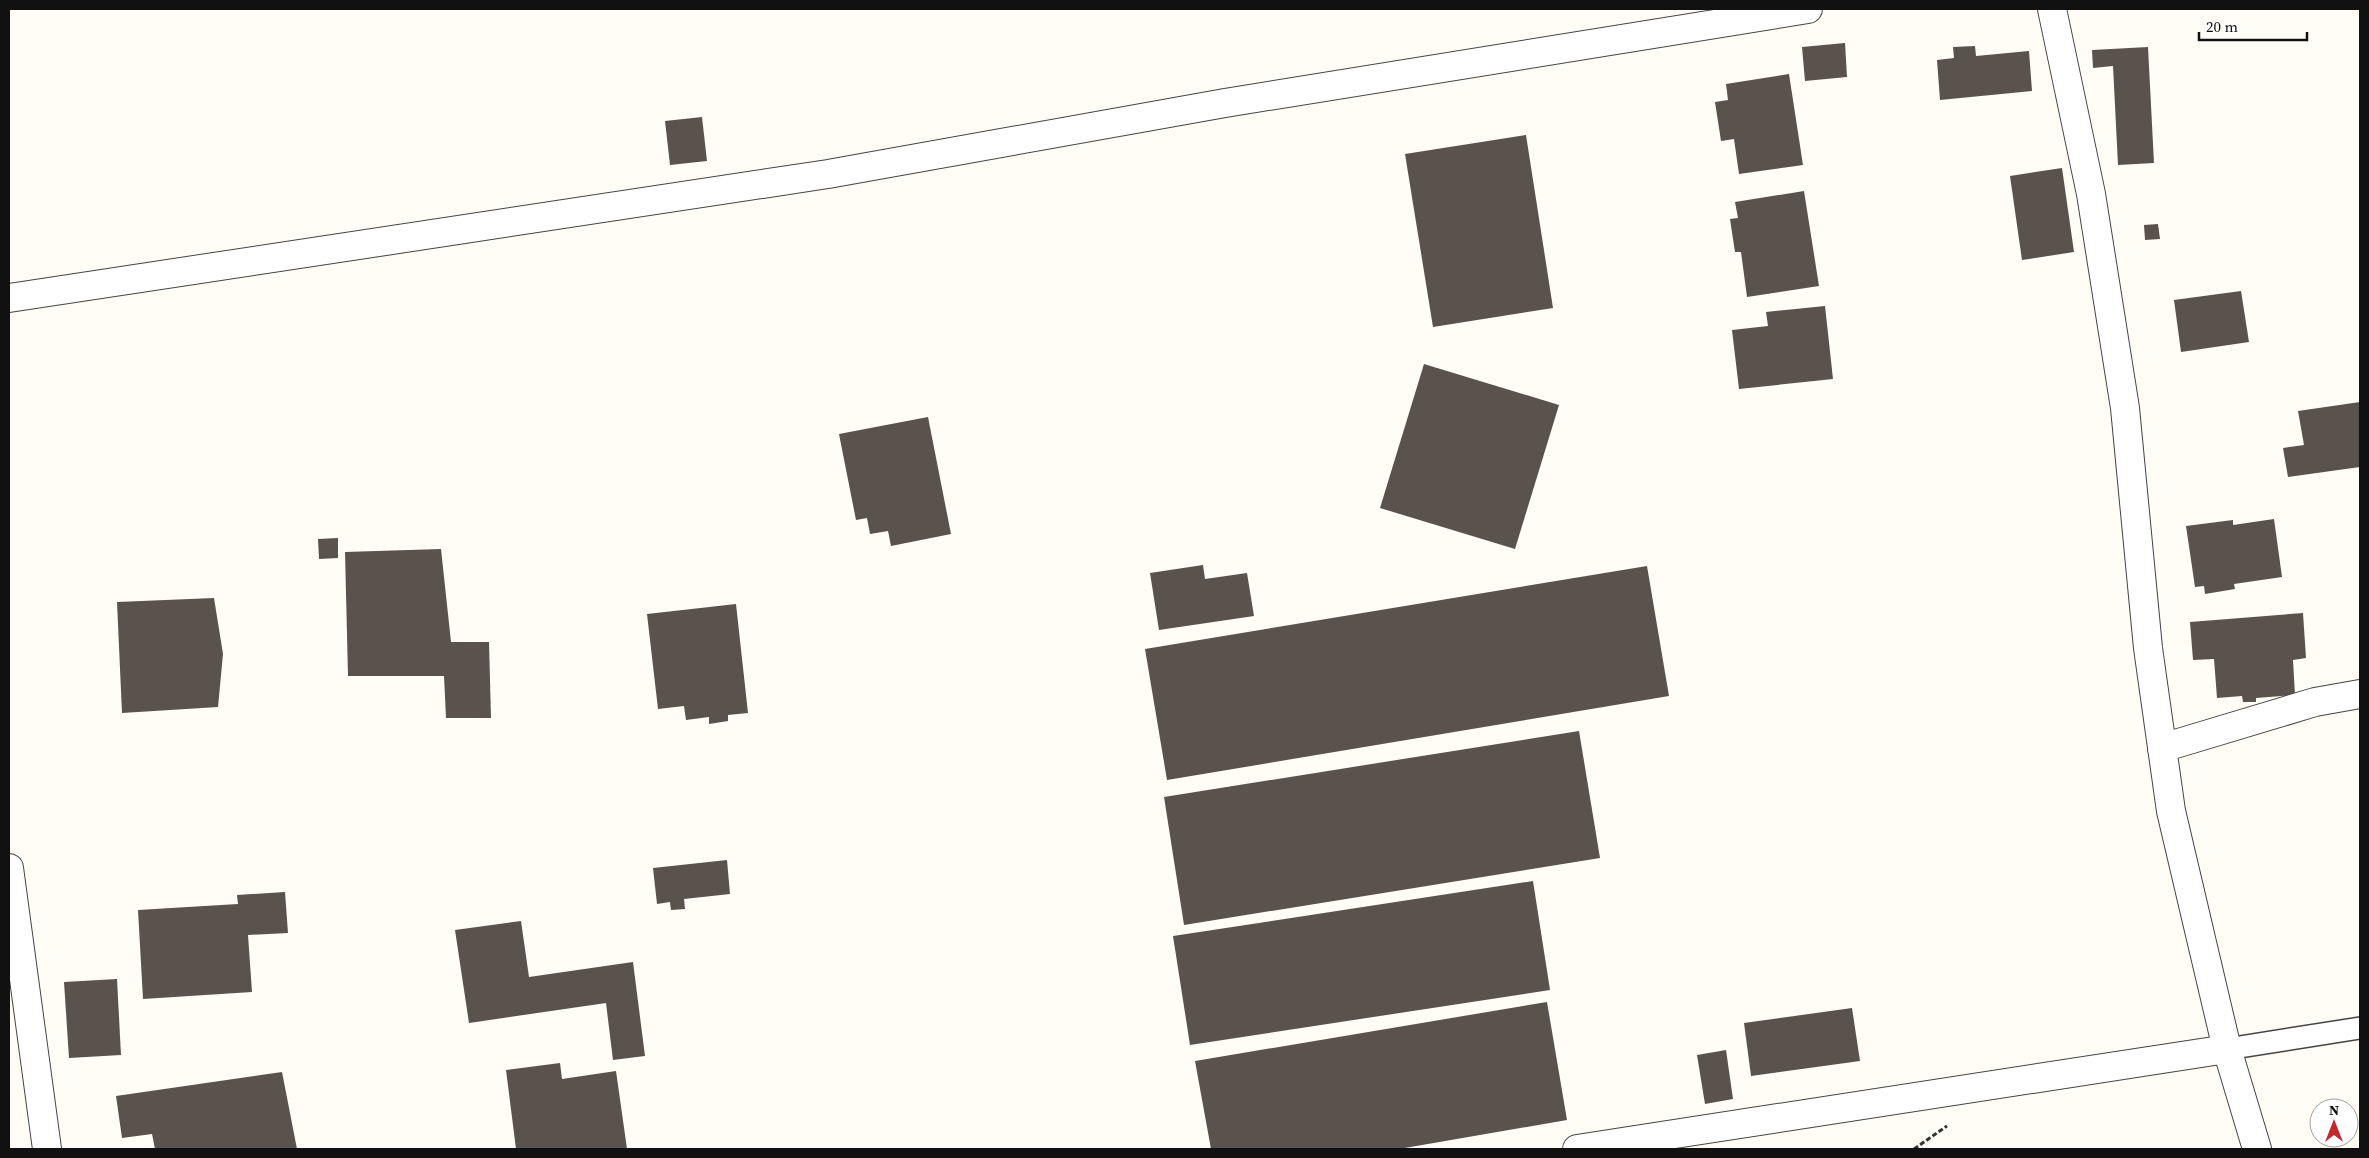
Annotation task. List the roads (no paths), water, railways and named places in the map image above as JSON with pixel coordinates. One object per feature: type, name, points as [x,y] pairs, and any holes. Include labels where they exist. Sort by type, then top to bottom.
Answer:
[{"type":"street","points":[[9,298],[828,174],[1226,103],[1808,9]]},
{"type":"street","points":[[2052,9],[2090,194],[2125,408],[2148,648],[2171,811],[2227,1049],[2257,1149]]},
{"type":"street","points":[[2162,748],[2315,702],[2360,694]]},
{"type":"street","points":[[9,868],[47,1149]]},
{"type":"street","points":[[1577,1149],[2227,1049]]},
{"type":"lane","points":[[2227,1049],[2360,1028]]}]
